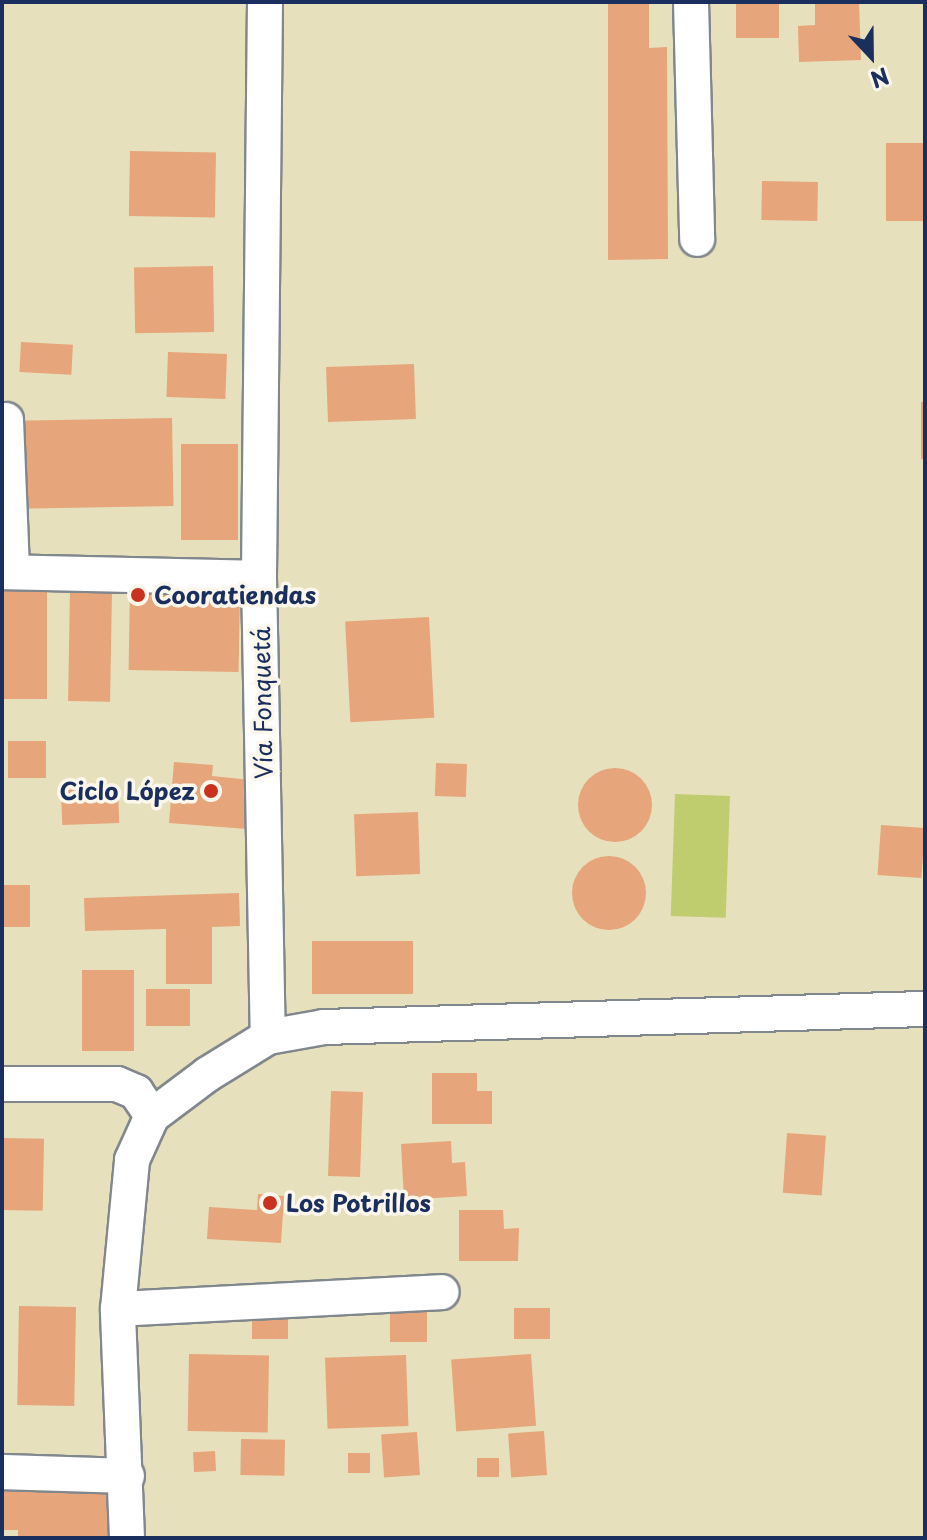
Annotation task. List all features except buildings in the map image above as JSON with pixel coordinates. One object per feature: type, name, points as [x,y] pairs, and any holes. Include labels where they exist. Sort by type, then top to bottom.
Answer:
[{"type":"street","name":"Vía Fonquetá","points":[[265,2],[259,578],[268,1037]]},
{"type":"street","points":[[691,2],[697,239]]},
{"type":"street","points":[[6,420],[7,572],[259,578]]},
{"type":"street","points":[[127,1538],[127,1476],[118,1309],[132,1160],[152,1116],[268,1037],[324,1027],[925,1009]]},
{"type":"street","points":[[2,1084],[117,1084],[136,1092],[152,1116]]},
{"type":"street","points":[[118,1309],[442,1292]]},
{"type":"street","points":[[2,1472],[127,1476]]},
{"type":"green space","points":[[675,794],[730,796],[726,918],[671,916]]},
{"type":"place","name":"Cooratiendas","points":[[138,595]]},
{"type":"place","name":"Ciclo López","points":[[211,791]]},
{"type":"place","name":"Los Potrillos","points":[[270,1203]]}]
